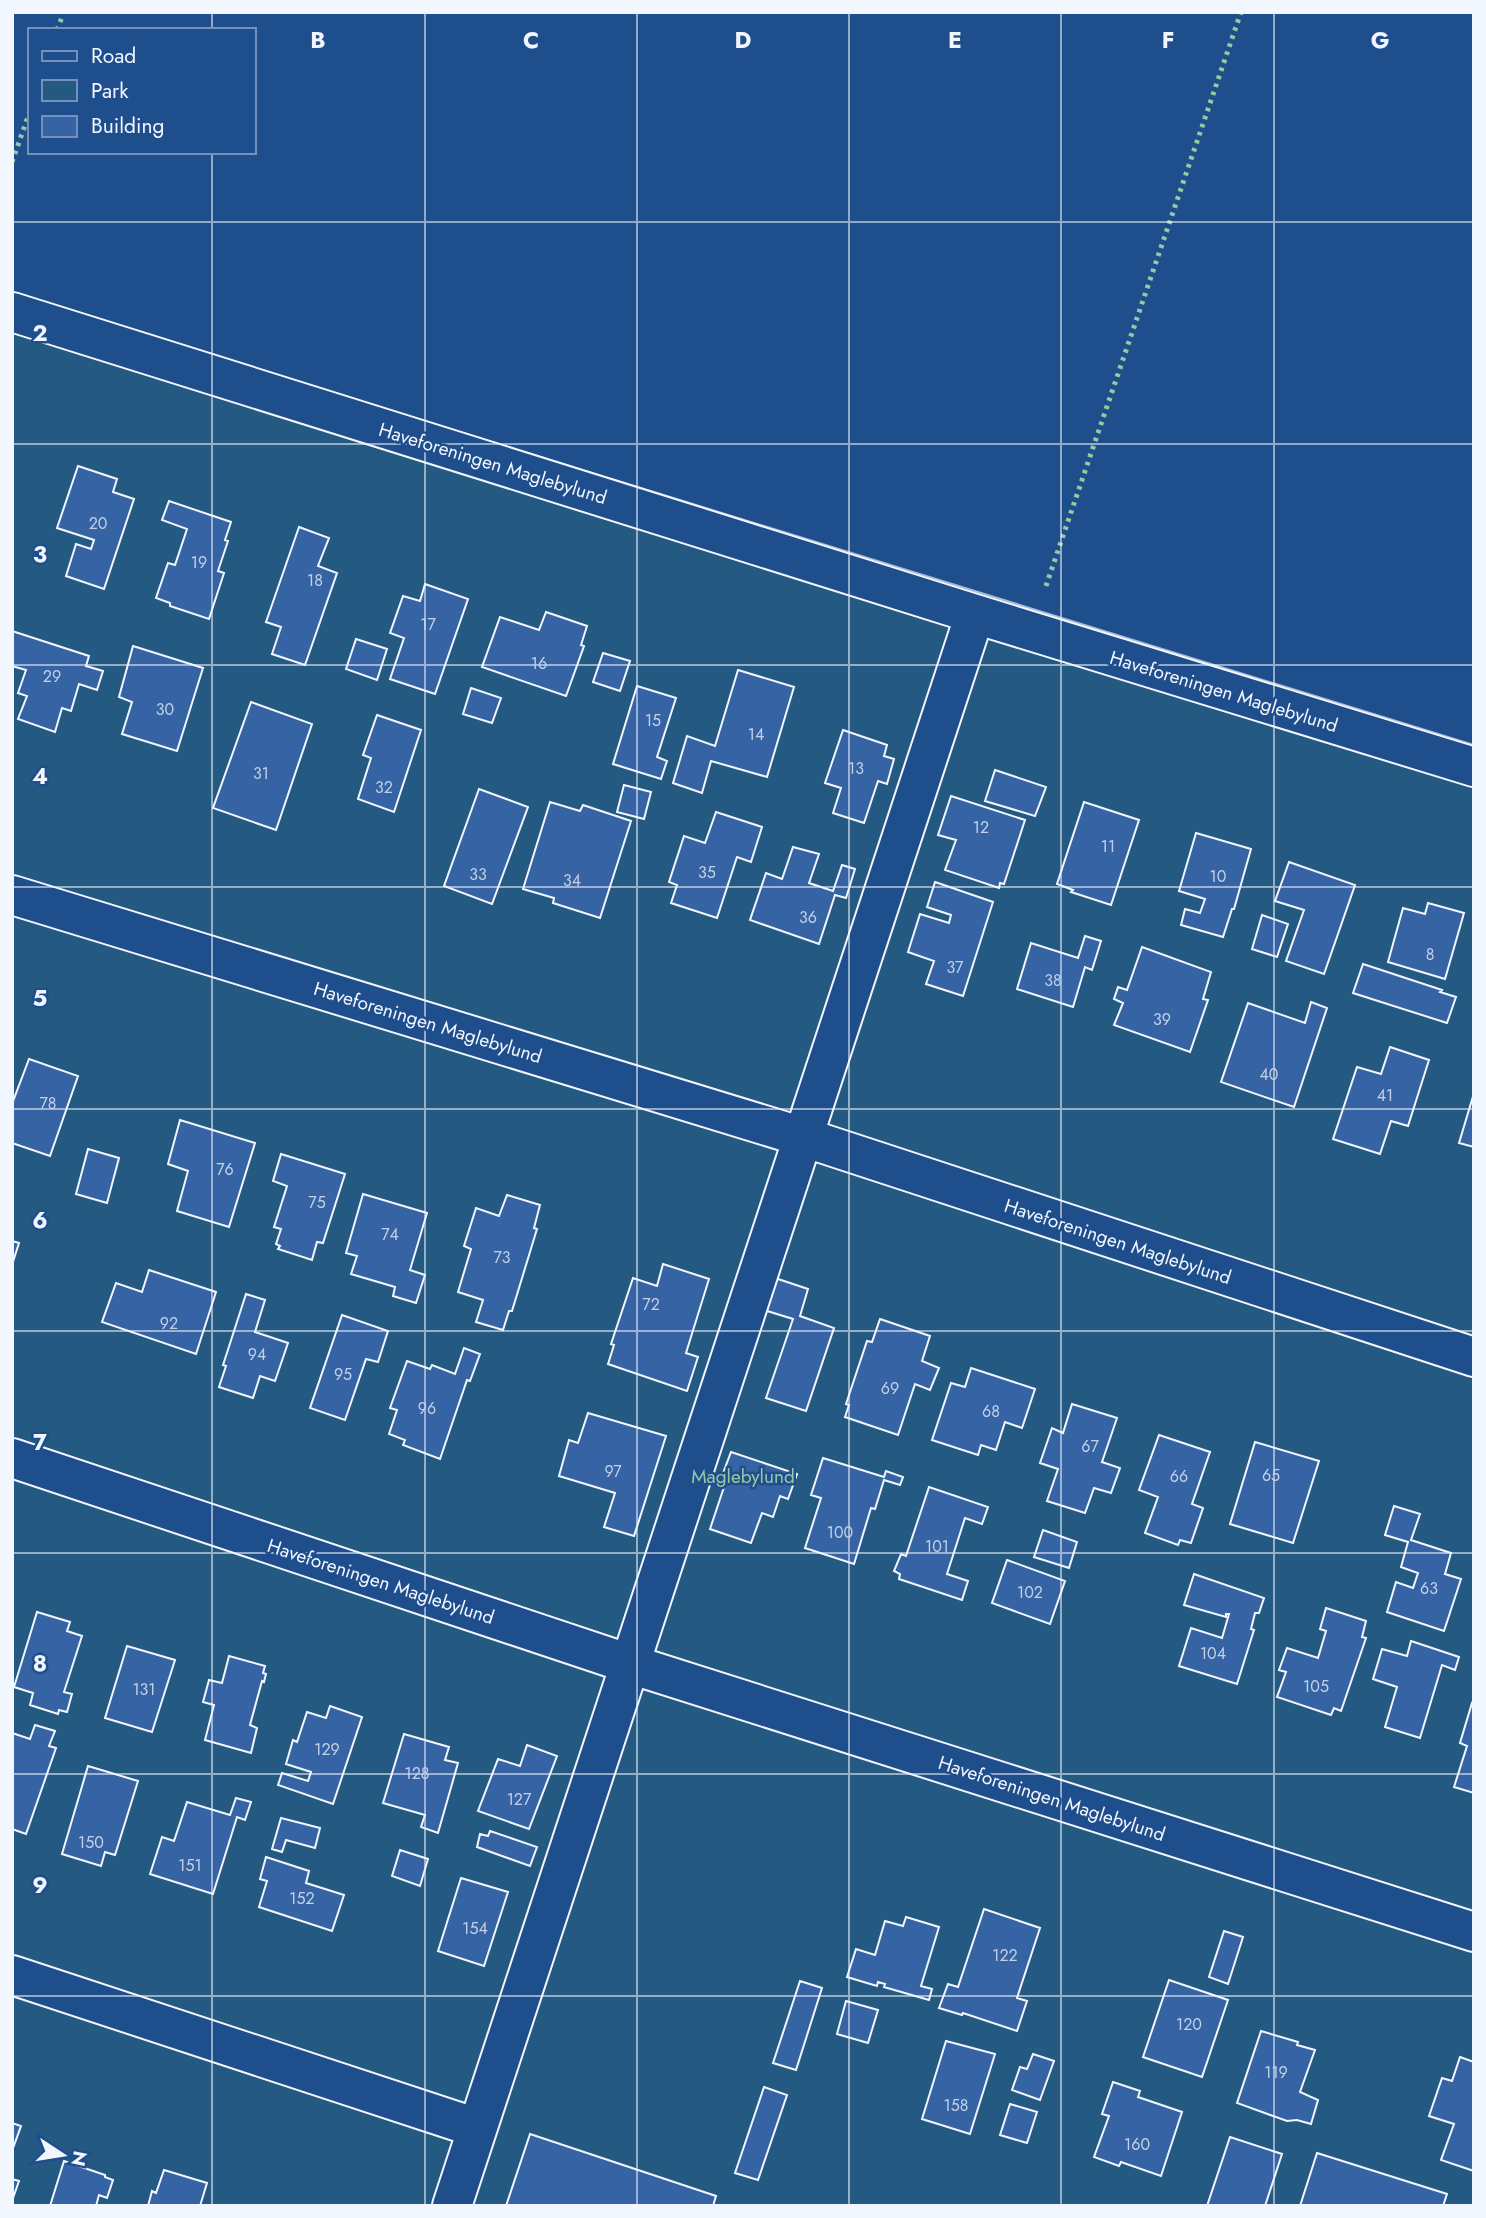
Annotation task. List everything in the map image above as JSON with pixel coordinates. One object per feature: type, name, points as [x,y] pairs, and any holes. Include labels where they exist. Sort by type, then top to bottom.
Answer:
[{"type":"lane","name":"Haveforeningen Maglebylund","points":[[12,312],[975,614],[1474,767]]},
{"type":"lane","points":[[452,2206],[975,614]]},
{"type":"lane","name":"Haveforeningen Maglebylund","points":[[12,895],[803,1137],[1474,1357]]},
{"type":"lane","name":"Haveforeningen Maglebylund","points":[[12,1458],[630,1664],[1474,1932]]},
{"type":"lane","points":[[12,1975],[477,2128]]},
{"type":"green space","name":"Maglebylund","points":[[12,294],[1474,745],[1474,2206],[12,2206]]},
{"type":"building","points":[[78,466],[117,479],[113,492],[134,499],[104,589],[66,576],[76,544],[91,549],[94,540],[57,528]]},
{"type":"building","points":[[169,501],[231,522],[218,571],[224,573],[209,619],[170,606],[170,603],[156,598],[168,563],[175,565],[187,529],[162,520]]},
{"type":"building","points":[[299,527],[329,538],[318,566],[337,573],[305,665],[272,654],[281,627],[266,622]]},
{"type":"building","points":[[425,584],[468,599],[435,694],[390,679],[404,638],[390,633],[403,596],[420,601]]},
{"type":"building","points":[[546,612],[587,626],[581,645],[584,646],[566,696],[482,667],[500,617],[539,630]]},
{"type":"building","points":[[12,631],[89,656],[86,666],[103,671],[97,690],[79,684],[71,711],[62,708],[55,732],[18,719],[27,696],[18,693],[26,670],[12,666]]},
{"type":"building","points":[[356,639],[387,649],[377,680],[346,669]]},
{"type":"building","points":[[133,646],[203,668],[177,751],[122,734],[132,702],[119,697]]},
{"type":"building","points":[[603,653],[630,661],[620,691],[593,682]]},
{"type":"building","points":[[738,670],[794,687],[767,777],[711,761],[702,793],[673,783],[687,736],[715,746]]},
{"type":"building","points":[[637,686],[676,698],[657,757],[667,761],[661,779],[613,764]]},
{"type":"building","points":[[471,688],[501,698],[492,723],[463,714]]},
{"type":"building","points":[[251,702],[312,724],[276,830],[213,808]]},
{"type":"building","points":[[377,715],[421,730],[394,812],[358,799],[371,758],[363,755]]},
{"type":"building","points":[[843,730],[887,745],[884,756],[894,759],[887,784],[878,781],[864,823],[833,813],[841,788],[825,783]]},
{"type":"building","points":[[995,770],[1046,787],[1035,816],[985,801]]},
{"type":"building","points":[[624,785],[651,792],[644,819],[617,812]]},
{"type":"building","points":[[479,789],[528,807],[492,904],[444,886]]},
{"type":"building","points":[[951,796],[1025,820],[1004,884],[1000,883],[999,888],[945,870],[956,840],[938,835]]},
{"type":"building","points":[[550,802],[580,811],[583,805],[631,821],[600,918],[553,903],[554,898],[523,889]]},
{"type":"building","points":[[1084,802],[1139,820],[1111,905],[1071,892],[1073,890],[1057,884]]},
{"type":"building","points":[[716,812],[762,827],[751,862],[737,857],[717,918],[671,903],[677,885],[669,882],[684,836],[705,843]]},
{"type":"building","points":[[1196,833],[1251,849],[1223,937],[1181,925],[1185,909],[1200,913],[1205,899],[1179,891]]},
{"type":"building","points":[[793,847],[819,854],[809,883],[833,891],[842,865],[855,869],[846,898],[835,895],[819,944],[750,920],[766,873],[782,879]]},
{"type":"building","points":[[1289,862],[1355,885],[1324,974],[1286,961],[1304,910],[1275,901]]},
{"type":"building","points":[[935,882],[993,902],[963,996],[926,984],[934,961],[908,952],[920,914],[949,923],[951,915],[927,907]]},
{"type":"building","points":[[1428,903],[1464,913],[1445,979],[1388,962],[1403,908],[1425,914]]},
{"type":"building","points":[[1262,915],[1288,924],[1277,957],[1252,949]]},
{"type":"building","points":[[1085,936],[1101,941],[1092,970],[1085,967],[1073,1007],[1017,989],[1031,943],[1078,958]]},
{"type":"building","points":[[1142,947],[1211,972],[1203,999],[1208,1000],[1190,1052],[1114,1025],[1123,1003],[1114,999],[1118,987],[1127,990]]},
{"type":"building","points":[[1363,964],[1456,997],[1447,1023],[1353,993]]},
{"type":"building","points":[[1311,1002],[1327,1008],[1294,1107],[1221,1082],[1248,1003],[1305,1023]]},
{"type":"building","points":[[1390,1047],[1429,1060],[1408,1126],[1391,1121],[1380,1154],[1333,1139],[1357,1067],[1381,1074]]},
{"type":"building","points":[[29,1059],[78,1076],[50,1156],[12,1143],[12,1104]]},
{"type":"building","points":[[1474,1093],[1474,1147],[1459,1143]]},
{"type":"building","points":[[180,1120],[255,1143],[229,1227],[177,1211],[188,1171],[168,1164]]},
{"type":"building","points":[[88,1149],[119,1158],[107,1203],[76,1194]]},
{"type":"building","points":[[281,1154],[345,1174],[323,1243],[317,1242],[312,1260],[278,1249],[280,1246],[276,1244],[281,1229],[274,1227],[287,1186],[273,1181]]},
{"type":"building","points":[[363,1194],[427,1213],[410,1270],[425,1275],[416,1303],[393,1296],[395,1287],[351,1274],[357,1256],[346,1253]]},
{"type":"building","points":[[507,1195],[540,1205],[534,1228],[537,1229],[512,1311],[509,1311],[503,1330],[476,1322],[483,1300],[458,1292],[471,1249],[464,1246],[476,1208],[499,1216]]},
{"type":"building","points":[[12,1241],[19,1243],[12,1265]]},
{"type":"building","points":[[663,1264],[709,1279],[686,1353],[698,1357],[687,1391],[608,1364],[614,1345],[611,1344],[633,1278],[657,1286]]},
{"type":"building","points":[[149,1270],[216,1292],[196,1354],[102,1322],[116,1283],[142,1292]]},
{"type":"building","points":[[775,1278],[808,1289],[800,1316],[834,1328],[806,1411],[766,1398],[793,1319],[764,1310]]},
{"type":"building","points":[[246,1294],[265,1300],[255,1332],[288,1343],[275,1381],[260,1376],[253,1398],[219,1387],[226,1366],[223,1365]]},
{"type":"building","points":[[342,1315],[388,1331],[378,1362],[366,1359],[345,1420],[310,1408]]},
{"type":"building","points":[[880,1319],[930,1336],[922,1361],[939,1368],[930,1390],[915,1384],[898,1435],[845,1417],[849,1405],[846,1404],[867,1341],[872,1342]]},
{"type":"building","points":[[464,1348],[480,1354],[470,1381],[467,1380],[440,1459],[403,1445],[405,1440],[389,1434],[397,1410],[390,1408],[407,1361],[430,1369],[432,1365],[455,1374]]},
{"type":"building","points":[[971,1368],[1035,1389],[1022,1428],[1005,1422],[996,1450],[981,1445],[978,1455],[932,1440],[951,1383],[965,1387]]},
{"type":"building","points":[[1072,1404],[1117,1418],[1102,1462],[1120,1468],[1111,1493],[1094,1488],[1085,1513],[1047,1501],[1058,1469],[1040,1463],[1052,1428],[1063,1433]]},
{"type":"building","points":[[588,1413],[666,1436],[634,1536],[604,1527],[615,1493],[559,1476],[569,1440],[578,1443]]},
{"type":"building","points":[[1159,1435],[1210,1452],[1192,1504],[1203,1508],[1191,1543],[1180,1540],[1178,1545],[1145,1533],[1158,1497],[1139,1490]]},
{"type":"building","points":[[1255,1442],[1319,1461],[1293,1543],[1230,1524]]},
{"type":"building","points":[[731,1452],[797,1474],[788,1499],[780,1496],[773,1517],[762,1513],[751,1543],[710,1529],[727,1478],[722,1476]]},
{"type":"building","points":[[823,1458],[884,1477],[886,1471],[903,1477],[900,1485],[884,1480],[875,1509],[871,1508],[854,1564],[805,1548],[821,1498],[811,1495]]},
{"type":"building","points":[[929,1487],[988,1507],[982,1524],[965,1518],[947,1574],[968,1581],[962,1600],[899,1579],[900,1574],[894,1571],[901,1554],[906,1556]]},
{"type":"building","points":[[1394,1506],[1420,1514],[1411,1540],[1451,1553],[1445,1574],[1461,1579],[1444,1631],[1387,1612],[1396,1582],[1413,1588],[1418,1573],[1401,1567],[1408,1542],[1385,1535]]},
{"type":"building","points":[[1043,1530],[1077,1542],[1069,1568],[1034,1557]]},
{"type":"building","points":[[1007,1560],[1065,1581],[1050,1624],[992,1603]]},
{"type":"building","points":[[1194,1574],[1264,1598],[1259,1613],[1255,1613],[1251,1629],[1254,1630],[1237,1684],[1179,1666],[1191,1628],[1222,1638],[1229,1614],[1226,1614],[1226,1617],[1184,1605]]},
{"type":"building","points":[[1326,1608],[1366,1621],[1362,1637],[1366,1638],[1341,1711],[1334,1708],[1331,1715],[1277,1697],[1286,1672],[1279,1670],[1287,1648],[1318,1658],[1326,1631],[1320,1629]]},
{"type":"building","points":[[37,1612],[70,1622],[67,1631],[82,1636],[64,1692],[72,1694],[67,1712],[59,1710],[58,1714],[30,1705],[33,1693],[14,1687]]},
{"type":"building","points":[[1411,1641],[1459,1657],[1455,1670],[1442,1665],[1420,1738],[1385,1727],[1397,1687],[1373,1679],[1382,1649],[1407,1656]]},
{"type":"building","points":[[127,1646],[175,1660],[152,1732],[105,1718]]},
{"type":"building","points":[[229,1656],[265,1666],[264,1682],[262,1681],[250,1725],[257,1728],[251,1753],[205,1740],[214,1705],[203,1702],[209,1680],[222,1683]]},
{"type":"building","points":[[1472,1703],[1474,1793],[1454,1787],[1467,1746],[1460,1743]]},
{"type":"building","points":[[330,1706],[362,1717],[333,1804],[278,1785],[282,1773],[308,1781],[311,1772],[286,1764],[293,1740],[297,1742],[307,1712],[326,1718]]},
{"type":"building","points":[[35,1725],[55,1731],[49,1746],[56,1748],[26,1834],[12,1829],[12,1733],[30,1739]]},
{"type":"building","points":[[404,1734],[449,1747],[445,1760],[458,1763],[438,1833],[421,1827],[425,1815],[383,1803]]},
{"type":"building","points":[[527,1745],[557,1756],[529,1829],[478,1811],[498,1759],[520,1766]]},
{"type":"building","points":[[88,1766],[138,1781],[115,1855],[105,1852],[101,1866],[62,1854]]},
{"type":"building","points":[[236,1798],[251,1802],[245,1820],[237,1817],[213,1894],[150,1874],[162,1837],[174,1841],[187,1802],[230,1815]]},
{"type":"building","points":[[281,1818],[320,1828],[315,1848],[286,1840],[282,1852],[272,1849]]},
{"type":"building","points":[[490,1831],[537,1847],[530,1866],[477,1847],[480,1834],[488,1836]]},
{"type":"building","points":[[400,1850],[428,1859],[420,1886],[392,1876]]},
{"type":"building","points":[[266,1857],[309,1871],[306,1883],[344,1895],[332,1931],[259,1907],[267,1881],[260,1879]]},
{"type":"building","points":[[461,1878],[508,1892],[484,1966],[438,1951]]},
{"type":"building","points":[[984,1909],[1040,1928],[1017,1998],[1027,2001],[1017,2031],[939,2008],[948,1984],[958,1987]]},
{"type":"building","points":[[906,1917],[939,1927],[921,1986],[932,1989],[929,2000],[884,1987],[885,1984],[878,1982],[877,1986],[847,1977],[856,1949],[875,1955],[885,1921],[903,1926]]},
{"type":"building","points":[[1224,1931],[1243,1937],[1228,1984],[1209,1977]]},
{"type":"building","points":[[1169,1980],[1228,2000],[1202,2077],[1143,2057]]},
{"type":"building","points":[[800,1981],[822,1988],[796,2070],[773,2063]]},
{"type":"building","points":[[846,2001],[878,2010],[868,2043],[837,2034]]},
{"type":"building","points":[[1261,2031],[1315,2050],[1300,2092],[1318,2100],[1311,2124],[1297,2120],[1287,2121],[1237,2103]]},
{"type":"building","points":[[946,2041],[995,2054],[970,2134],[922,2119]]},
{"type":"building","points":[[1033,2054],[1054,2061],[1040,2100],[1012,2090],[1020,2067],[1027,2069]]},
{"type":"building","points":[[1460,2057],[1474,2062],[1474,2171],[1441,2160],[1454,2124],[1429,2116],[1442,2078],[1452,2081]]},
{"type":"building","points":[[1113,2082],[1140,2091],[1138,2097],[1182,2112],[1161,2176],[1121,2162],[1119,2166],[1094,2157],[1109,2116],[1102,2114]]},
{"type":"building","points":[[764,2087],[787,2095],[758,2180],[735,2173]]},
{"type":"building","points":[[1010,2104],[1037,2112],[1027,2143],[1000,2135]]},
{"type":"building","points":[[12,2123],[21,2126],[12,2151]]},
{"type":"building","points":[[530,2134],[716,2196],[713,2206],[506,2206]]},
{"type":"building","points":[[1230,2137],[1282,2154],[1265,2206],[1207,2206]]},
{"type":"building","points":[[1317,2153],[1447,2194],[1443,2206],[1300,2206]]},
{"type":"building","points":[[64,2161],[113,2180],[107,2198],[99,2195],[96,2206],[50,2206]]},
{"type":"building","points":[[164,2170],[207,2183],[200,2206],[148,2206],[152,2191],[156,2193]]},
{"type":"building","points":[[12,2179],[19,2181],[12,2201]]},
{"type":"hedge","points":[[1046,586],[1241,12]]},
{"type":"hedge","points":[[58,28],[62,17]]},
{"type":"hedge","points":[[12,162],[28,117]]}]
